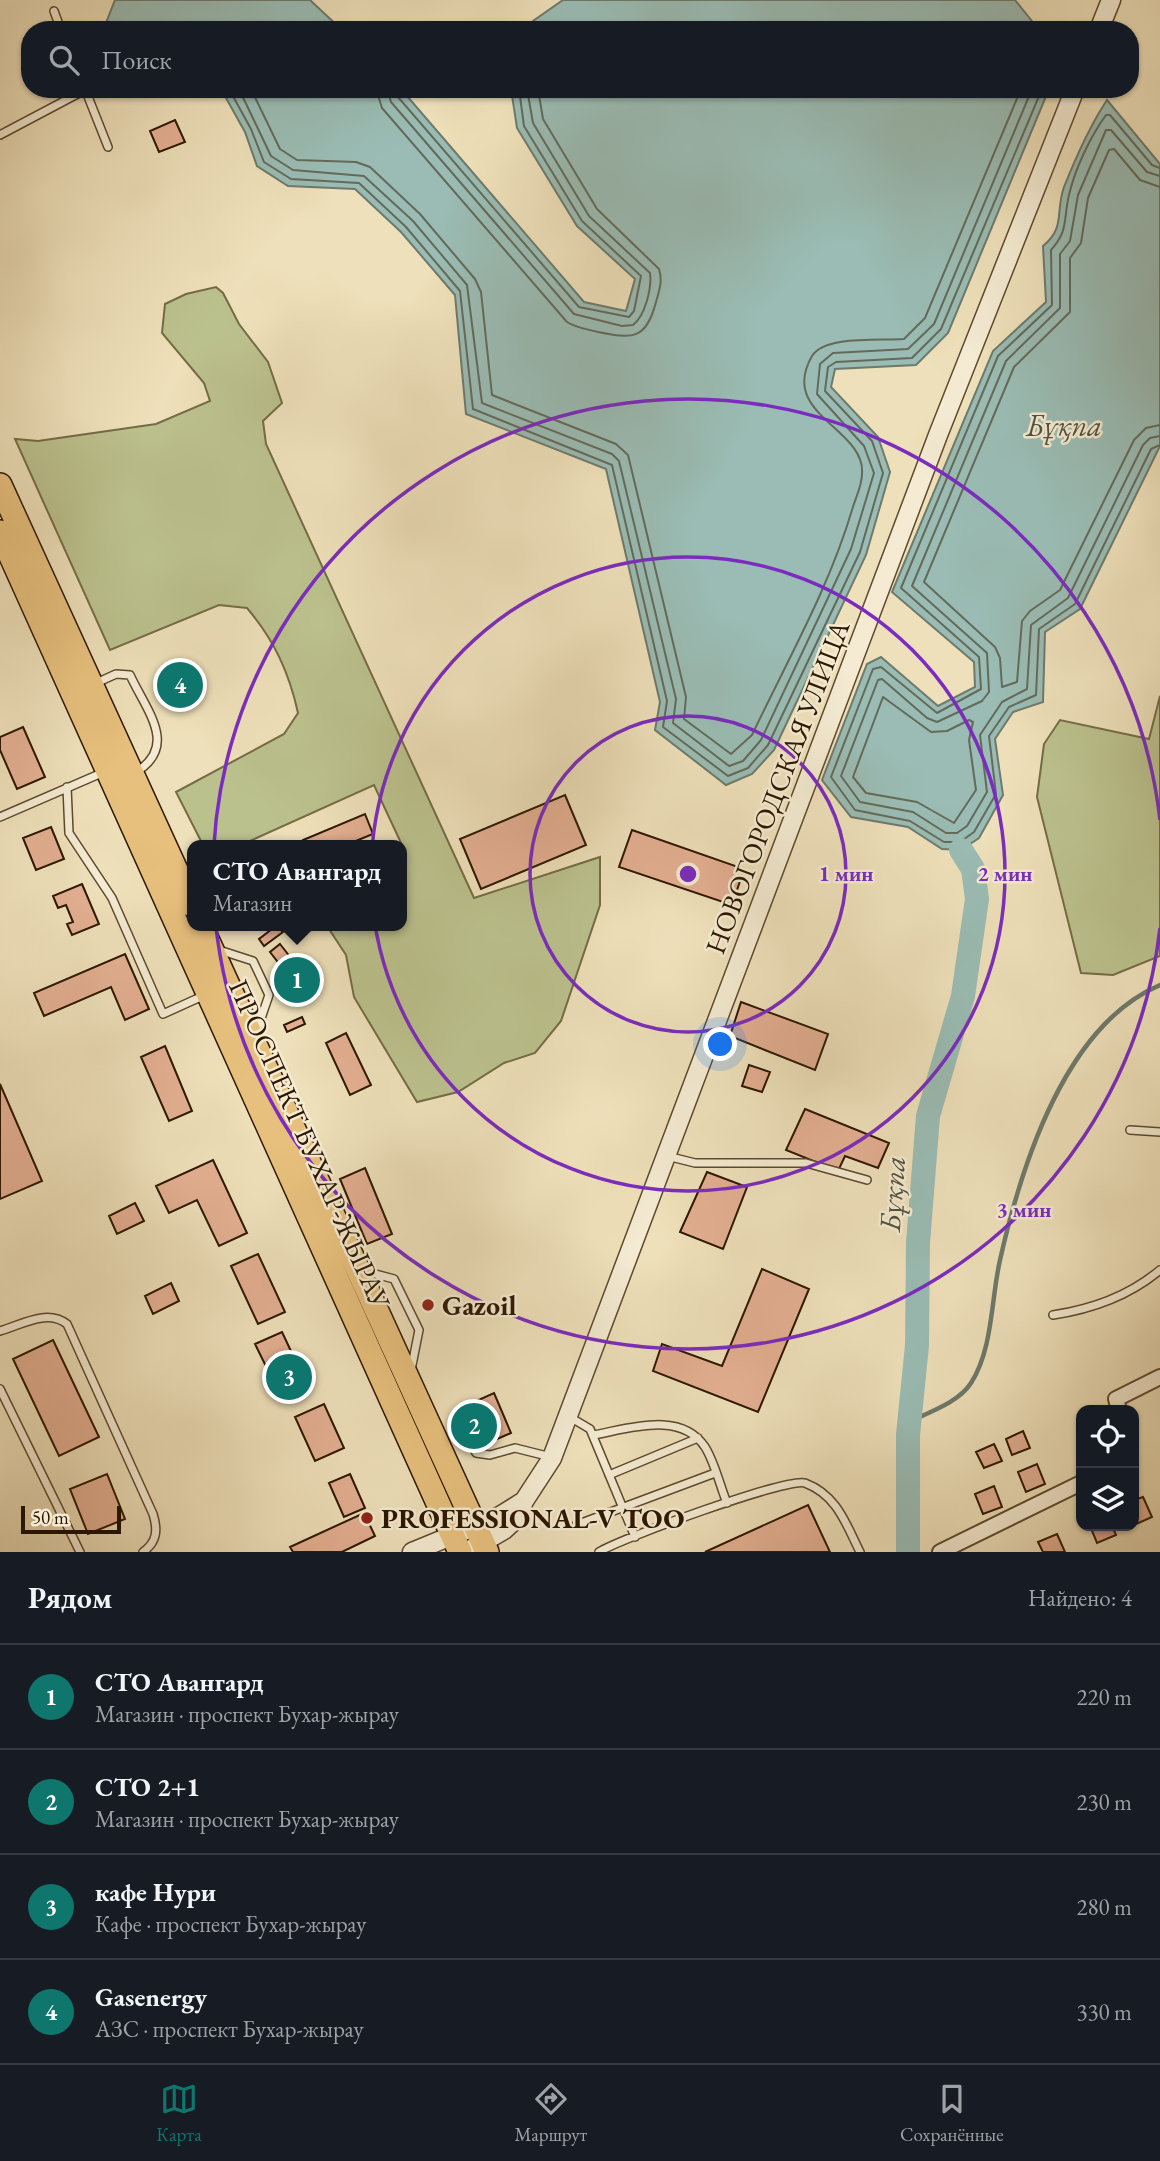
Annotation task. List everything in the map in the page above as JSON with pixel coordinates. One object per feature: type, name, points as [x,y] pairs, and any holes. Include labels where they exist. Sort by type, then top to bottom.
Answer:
[{"type":"main road","points":[[0,485],[187,894]]},
{"type":"main road","name":"ПРОСПЕКТ БУХАР-ЖЫРАУ","points":[[0,532],[108,771],[187,926]]},
{"type":"main road","name":"ПРОСПЕКТ БУХАР-ЖЫРАУ","points":[[189,931],[219,989],[470,1543]]},
{"type":"main road","name":"ПРОСПЕКТ БУХАР-ЖЫРАУ","points":[[203,931],[211,948],[219,989],[254,1040],[409,1381],[470,1543]]},
{"type":"street","points":[[1103,21],[1111,0]]},
{"type":"street","name":"НОВОГОРОДСКАЯ УЛИЦА","points":[[412,1552],[470,1543],[504,1530],[519,1516],[524,1501],[552,1458],[938,435],[1071,98]]},
{"type":"street","points":[[1117,1405],[1116,1399],[1160,1377]]},
{"type":"street","points":[[940,1552],[1076,1485]]},
{"type":"lane","points":[[54,11],[58,21]]},
{"type":"lane","points":[[0,135],[70,98]]},
{"type":"lane","points":[[88,98],[108,147]]},
{"type":"lane","points":[[92,685],[116,674],[130,675],[159,738],[156,755],[150,763],[132,774]]},
{"type":"lane","points":[[0,817],[108,771]]},
{"type":"lane","points":[[68,787],[69,833],[112,898],[163,1014],[219,989]]},
{"type":"lane","points":[[211,948],[253,961],[270,995],[254,1040]]},
{"type":"lane","points":[[1130,1130],[1160,1132]]},
{"type":"lane","points":[[666,1156],[695,1163],[806,1163],[867,1180]]},
{"type":"lane","points":[[1053,1315],[1093,1306],[1132,1292],[1160,1270]]},
{"type":"lane","points":[[0,1331],[56,1316],[68,1325],[157,1526],[155,1541],[143,1552]]},
{"type":"lane","points":[[0,1389],[80,1552]]},
{"type":"lane","points":[[457,1416],[477,1453],[490,1455],[515,1448],[552,1458]]},
{"type":"lane","points":[[568,1416],[586,1425],[593,1435],[635,1537]]},
{"type":"lane","points":[[593,1435],[654,1424],[670,1425],[698,1438],[706,1449],[727,1503]]},
{"type":"lane","points":[[609,1475],[698,1438]]},
{"type":"lane","points":[[576,1525],[715,1473]]},
{"type":"lane","points":[[598,1552],[771,1487],[803,1482],[834,1501],[860,1552]]},
{"type":"green space","points":[[216,287],[223,293],[239,324],[268,362],[282,403],[263,421],[266,444],[474,898],[600,857],[600,905],[561,1021],[535,1053],[504,1063],[458,1092],[417,1102],[354,997],[346,955],[330,931],[407,931],[407,840],[400,840],[374,785],[252,840],[200,840],[176,792],[284,734],[298,713],[279,657],[247,608],[219,605],[110,650],[15,439],[38,441],[156,424],[210,401],[204,383],[162,333],[165,304],[186,294]]},
{"type":"green space","points":[[1160,696],[1160,956],[1113,975],[1081,973],[1037,797],[1044,744],[1060,720],[1149,739]]},
{"type":"water","points":[[115,0],[310,0],[332,21],[107,21]]},
{"type":"water","points":[[563,0],[1015,0],[1032,21],[533,21]]},
{"type":"water","points":[[226,98],[409,98],[584,302],[626,311],[635,279],[577,226],[517,128],[512,98],[1045,98],[948,333],[916,365],[835,369],[831,387],[878,437],[890,472],[866,555],[774,750],[752,774],[726,785],[655,730],[660,702],[606,469],[466,414],[455,295],[401,232],[355,189],[288,186],[257,166],[245,132]]},
{"type":"water","name":"Бұқпа","points":[[1107,100],[1160,164],[1160,446],[1080,609],[1045,632],[1043,702],[1013,712],[995,739],[1003,795],[979,838],[961,850],[942,849],[908,827],[851,817],[822,780],[867,664],[881,657],[938,706],[975,687],[974,662],[892,592],[993,351],[1046,302],[1043,246],[1055,232],[1064,187],[1083,142]]},
{"type":"building","points":[[175,120],[185,142],[159,152],[150,131]]},
{"type":"building","points":[[23,727],[45,777],[17,789],[0,750],[0,737]]},
{"type":"building","points":[[565,795],[586,845],[481,889],[460,839]]},
{"type":"building","points":[[365,814],[373,834],[358,840],[303,840]]},
{"type":"building","points":[[51,827],[64,859],[36,870],[23,838]]},
{"type":"building","points":[[632,830],[744,869],[732,905],[619,867]]},
{"type":"building","points":[[82,884],[99,924],[72,935],[67,924],[73,922],[66,905],[58,908],[53,896]]},
{"type":"building","points":[[269,931],[283,932],[264,946],[259,939]]},
{"type":"building","points":[[280,944],[312,985],[302,993],[270,952]]},
{"type":"building","points":[[125,954],[149,1009],[125,1020],[111,987],[44,1016],[34,993]]},
{"type":"building","points":[[741,1002],[828,1034],[815,1070],[730,1036]]},
{"type":"building","points":[[302,1017],[305,1024],[287,1032],[284,1025]]},
{"type":"building","points":[[346,1033],[371,1085],[350,1095],[326,1043]]},
{"type":"building","points":[[165,1046],[192,1111],[169,1121],[141,1057]]},
{"type":"building","points":[[749,1065],[770,1072],[762,1092],[742,1086]]},
{"type":"building","points":[[0,1084],[42,1181],[0,1199]]},
{"type":"building","points":[[805,1109],[889,1143],[878,1168],[845,1156],[838,1171],[786,1150]]},
{"type":"building","points":[[213,1160],[247,1233],[219,1246],[197,1200],[169,1213],[156,1186]]},
{"type":"building","points":[[365,1168],[392,1234],[367,1244],[340,1179]]},
{"type":"building","points":[[707,1172],[747,1187],[723,1249],[680,1232]]},
{"type":"building","points":[[135,1203],[144,1221],[117,1234],[109,1216]]},
{"type":"building","points":[[258,1254],[285,1312],[258,1324],[231,1266]]},
{"type":"building","points":[[762,1269],[809,1289],[758,1412],[653,1371],[662,1344],[722,1366]]},
{"type":"building","points":[[171,1283],[179,1301],[153,1314],[145,1296]]},
{"type":"building","points":[[282,1332],[306,1383],[280,1395],[255,1344]]},
{"type":"building","points":[[53,1340],[99,1437],[59,1456],[13,1359]]},
{"type":"building","points":[[494,1393],[511,1433],[481,1446],[463,1407]]},
{"type":"building","points":[[324,1404],[344,1448],[315,1461],[295,1417]]},
{"type":"building","points":[[1023,1431],[1030,1448],[1012,1455],[1006,1439]]},
{"type":"building","points":[[994,1444],[1002,1461],[984,1468],[976,1452]]},
{"type":"building","points":[[1037,1464],[1045,1484],[1026,1492],[1018,1472]]},
{"type":"building","points":[[107,1474],[125,1519],[88,1534],[70,1489]]},
{"type":"building","points":[[350,1474],[365,1508],[344,1517],[329,1483]]},
{"type":"building","points":[[994,1486],[1002,1507],[983,1514],[975,1494]]},
{"type":"building","points":[[1143,1497],[1152,1517],[1139,1523],[1139,1498]]},
{"type":"building","points":[[808,1505],[830,1552],[705,1552]]},
{"type":"building","points":[[364,1513],[375,1536],[342,1552],[293,1552],[290,1547]]},
{"type":"building","points":[[1092,1531],[1114,1531],[1116,1535],[1097,1543]]},
{"type":"building","points":[[1057,1534],[1065,1552],[1043,1552],[1038,1542]]},
{"type":"waterway","name":"Бұқпа","points":[[908,1552],[908,1435],[917,1345],[918,1243],[928,1116],[963,996],[977,899],[973,869],[961,850]]},
{"type":"waterway","points":[[909,1422],[959,1396],[978,1370],[984,1355],[1000,1260],[1021,1183],[1052,1103],[1073,1065],[1098,1032],[1127,1004],[1160,985]]},
{"type":"place","name":"Gasenergy","points":[[180,685]]},
{"type":"place","name":"СТО Авангард","points":[[297,980]]},
{"type":"place","name":"Gazoil","points":[[428,1305]]},
{"type":"place","name":"кафе Нури","points":[[289,1377]]},
{"type":"place","name":"СТО 2+1","points":[[474,1426]]},
{"type":"place","name":"PROFESSIONAL-V ТОО","points":[[367,1518]]}]
